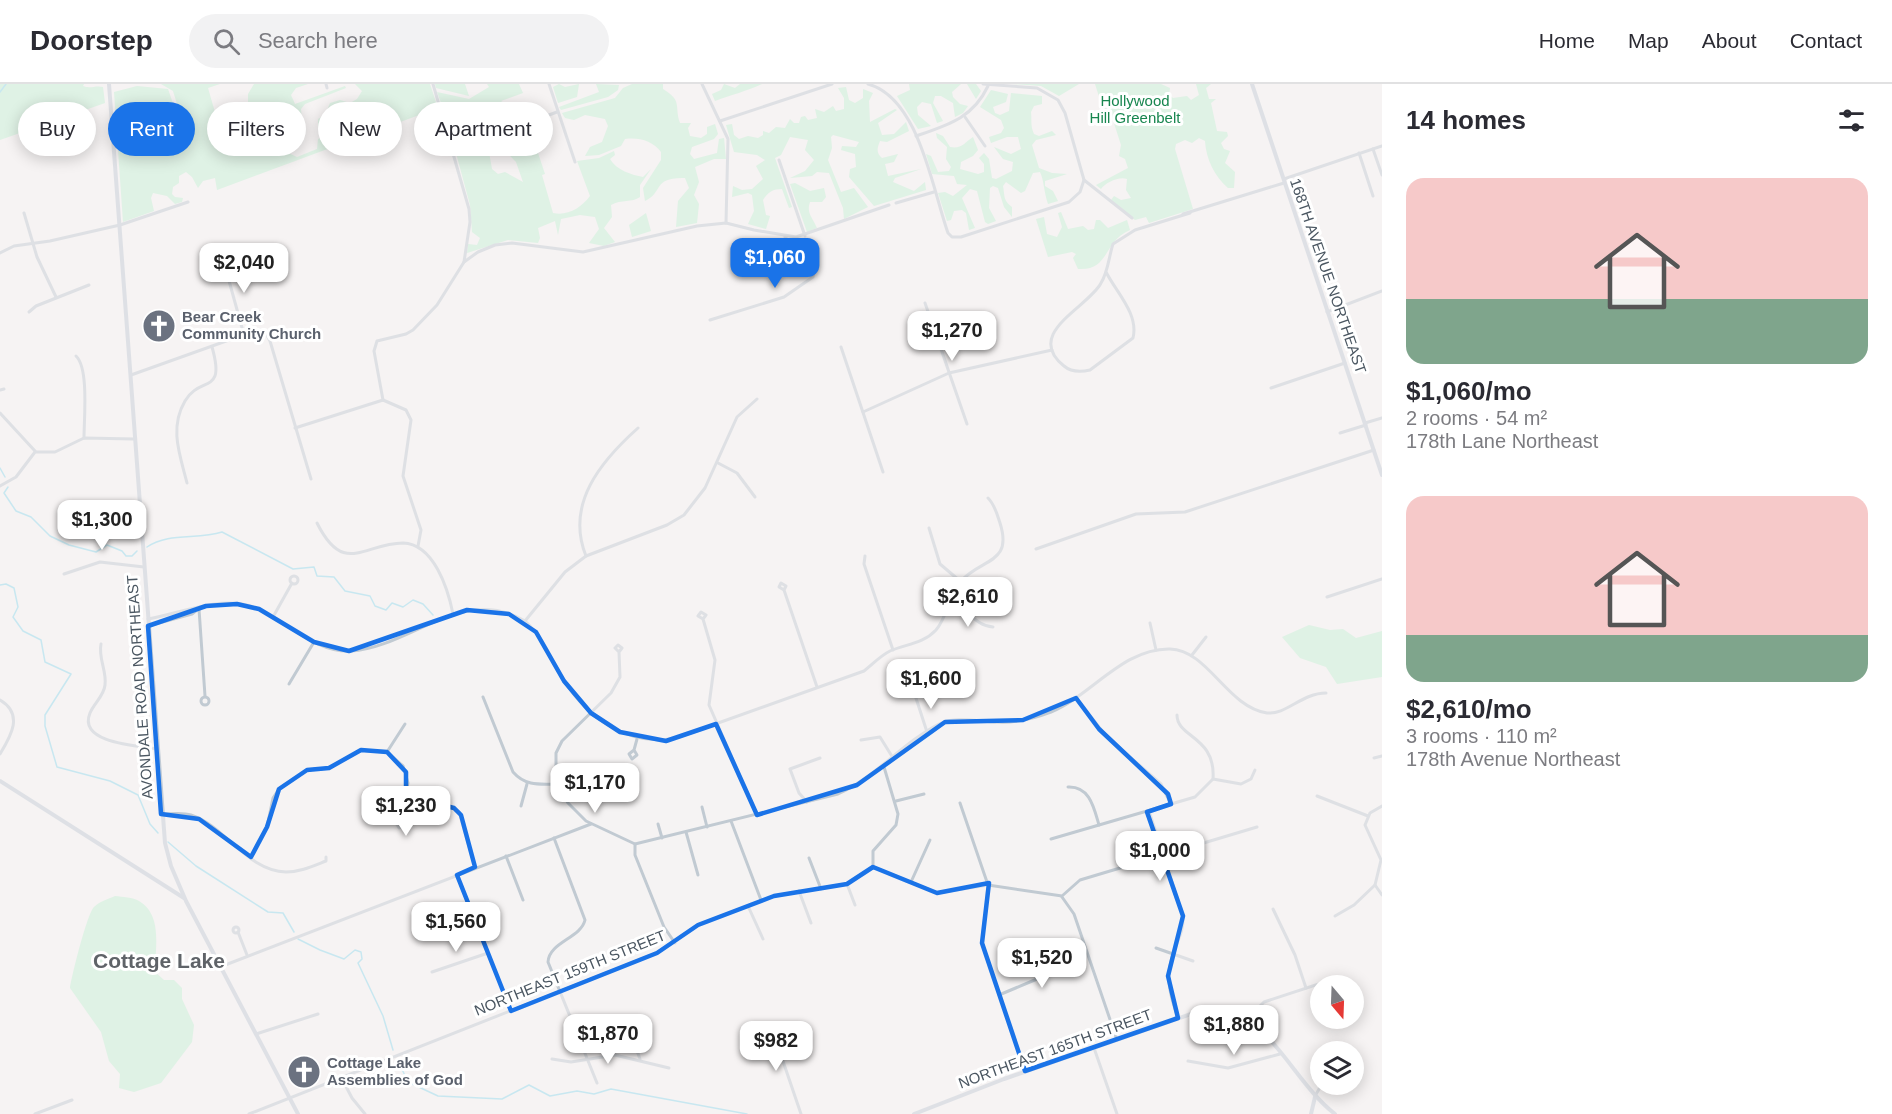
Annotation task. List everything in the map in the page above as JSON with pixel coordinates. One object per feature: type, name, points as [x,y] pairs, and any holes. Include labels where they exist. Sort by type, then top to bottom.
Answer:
[{"type":"street","name":"AVONDALE ROAD NORTHEAST","points":[[110,84],[161,814],[171,866],[186,901],[298,1114]]},
{"type":"street","points":[[433,84],[439,102]]},
{"type":"street","points":[[549,84],[575,162]]},
{"type":"street","points":[[702,84],[730,148],[726,223]]},
{"type":"street","points":[[720,121],[832,84]]},
{"type":"street","points":[[868,84],[881,89],[895,99],[905,111],[916,136],[948,233],[952,237],[961,237],[1069,202],[1080,192],[1084,180],[1065,113],[1057,99],[1037,88],[983,84]]},
{"type":"street","name":"168TH AVENUE NORTHEAST","points":[[1252,84],[1382,475]]},
{"type":"street","points":[[916,136],[965,117],[978,104],[988,86]]},
{"type":"street","points":[[553,113],[557,112]]},
{"type":"street","points":[[965,117],[986,146]]},
{"type":"street","points":[[1106,272],[1134,321],[1133,338],[1104,361],[1083,371],[1068,369],[1057,359],[1053,350],[1052,335],[1058,324],[1096,291],[1106,272],[1113,244],[1119,238],[1382,146]]},
{"type":"street","points":[[1373,149],[1382,175]]},
{"type":"street","points":[[1359,153],[1372,196]]},
{"type":"street","points":[[455,156],[470,222],[464,262]]},
{"type":"street","points":[[779,160],[806,236]]},
{"type":"street","points":[[1084,180],[1132,218]]},
{"type":"street","points":[[896,203],[934,192]]},
{"type":"street","points":[[0,253],[14,246],[120,225],[188,202]]},
{"type":"street","points":[[383,400],[375,346],[381,338],[406,334],[419,324],[437,305],[464,262],[478,252],[504,244],[583,252],[697,226],[726,223],[786,237],[806,236],[889,205]]},
{"type":"street","points":[[24,213],[39,262],[56,297]]},
{"type":"street","points":[[710,320],[784,297],[813,277],[815,267],[786,237]]},
{"type":"street","points":[[223,259],[244,335]]},
{"type":"street","points":[[29,312],[56,297],[89,285]]},
{"type":"street","points":[[1327,312],[1382,291]]},
{"type":"street","points":[[925,303],[967,424]]},
{"type":"street","points":[[131,375],[264,330],[270,341],[312,479]]},
{"type":"street","points":[[840,347],[883,472]]},
{"type":"street","points":[[187,483],[176,442],[177,421],[189,396],[214,379],[218,368],[212,348]]},
{"type":"street","points":[[863,412],[949,373],[1053,350]]},
{"type":"street","points":[[75,356],[81,361],[83,376],[84,438]]},
{"type":"street","points":[[1271,388],[1345,363]]},
{"type":"street","points":[[525,621],[565,572],[586,556],[668,525],[684,515],[705,488],[737,417],[758,399]]},
{"type":"street","points":[[295,428],[383,400],[406,410],[411,420],[404,476],[421,530],[417,546]]},
{"type":"street","points":[[0,412],[35,452],[55,452],[84,438],[134,439]]},
{"type":"street","points":[[1340,433],[1382,418]]},
{"type":"street","points":[[586,556],[578,530],[584,502],[600,467],[638,428]]},
{"type":"street","points":[[1036,549],[1136,514],[1185,512],[1374,450]]},
{"type":"street","points":[[0,486],[16,477],[35,452]]},
{"type":"street","points":[[718,463],[737,473],[755,497]]},
{"type":"street","points":[[148,619],[214,604],[237,603],[258,609],[314,642],[332,649],[361,650],[453,614],[479,609],[494,610],[525,621],[541,639],[572,691],[591,713],[636,739],[666,741],[864,671],[893,650],[931,635],[945,617],[960,581],[1002,550],[1004,541],[1002,530],[993,504],[988,498]]},
{"type":"street","points":[[317,523],[336,548],[361,554],[395,544],[417,546],[436,566],[453,614]]},
{"type":"street","points":[[929,528],[940,564],[960,581]]},
{"type":"street","points":[[865,556],[864,564],[893,650]]},
{"type":"street","points":[[64,574],[100,562],[144,567]]},
{"type":"street","points":[[1327,597],[1382,579]]},
{"type":"street","points":[[273,617],[292,584]]},
{"type":"street","points":[[784,590],[817,687]]},
{"type":"street","points":[[951,602],[962,607],[980,625],[993,627]]},
{"type":"street","points":[[148,626],[192,614],[199,609]]},
{"type":"street","points":[[199,609],[205,696]]},
{"type":"street","points":[[704,619],[716,660],[709,701],[716,724],[757,815]]},
{"type":"street","points":[[1150,623],[1156,650]]},
{"type":"street","points":[[1192,656],[1206,637]]},
{"type":"street","points":[[289,684],[314,642]]},
{"type":"street","points":[[101,644],[99,651],[106,683],[101,697],[88,718],[92,729],[106,740],[158,749]]},
{"type":"street","points":[[619,652],[620,677],[610,693],[558,746],[556,759],[559,784],[568,803],[591,824],[633,844],[757,815],[849,789],[884,766],[927,732],[955,720],[998,723],[1023,720],[1052,711],[1076,698],[1113,669],[1156,650],[1173,649],[1192,656],[1235,696],[1259,711],[1274,713],[1314,693],[1326,693]]},
{"type":"street","points":[[915,695],[927,732]]},
{"type":"street","points":[[483,697],[513,772],[527,784],[559,784]]},
{"type":"street","points":[[1076,698],[1107,737],[1161,784],[1171,804]]},
{"type":"street","points":[[0,700],[8,706],[15,723],[11,736],[0,754]]},
{"type":"street","points":[[1051,839],[1195,797],[1213,779],[1211,754],[1179,726],[1177,715]]},
{"type":"street","points":[[387,752],[405,724]]},
{"type":"street","points":[[861,741],[880,737],[893,758]]},
{"type":"street","points":[[634,750],[636,739]]},
{"type":"street","points":[[251,857],[267,827],[273,798],[279,789],[307,770],[329,768],[361,750],[387,752],[406,772],[406,796],[400,821]]},
{"type":"street","points":[[1374,758],[1382,756]]},
{"type":"street","points":[[807,802],[799,793],[790,769],[820,758]]},
{"type":"street","points":[[884,766],[896,801],[898,820],[892,830],[876,844],[873,850],[873,867],[930,890],[945,893],[988,885],[1062,896],[1074,914],[1117,1040]]},
{"type":"street","points":[[1213,779],[1241,784],[1251,779],[1255,770]]},
{"type":"street","points":[[0,781],[179,894],[186,901]]},
{"type":"street","points":[[521,806],[527,784]]},
{"type":"street","points":[[1068,788],[1081,789],[1088,796],[1099,825]]},
{"type":"street","points":[[896,801],[924,794]]},
{"type":"street","points":[[406,796],[454,808],[463,820],[466,842],[475,867]]},
{"type":"street","points":[[1317,796],[1368,816]]},
{"type":"street","points":[[960,803],[988,885],[982,943],[1025,1071]]},
{"type":"street","points":[[1335,916],[1354,905],[1374,885],[1381,860],[1365,830],[1368,816],[1382,806]]},
{"type":"street","points":[[702,807],[707,827]]},
{"type":"street","points":[[1149,811],[1182,916],[1182,928],[1172,956],[1168,985],[1178,1018]]},
{"type":"street","points":[[161,814],[182,813],[199,819],[267,868],[284,872],[308,868],[326,861],[326,857]]},
{"type":"street","points":[[731,821],[761,901]]},
{"type":"street","points":[[220,967],[591,824]]},
{"type":"street","points":[[658,824],[662,838]]},
{"type":"street","points":[[1062,896],[1080,880],[1257,827]]},
{"type":"street","points":[[686,832],[698,875]]},
{"type":"street","points":[[554,838],[585,920],[581,928],[549,954],[548,962],[597,1083]]},
{"type":"street","points":[[911,883],[930,840]]},
{"type":"street","points":[[633,844],[635,855],[664,927],[675,943]]},
{"type":"street","points":[[506,856],[523,900]]},
{"type":"street","points":[[809,858],[821,889]]},
{"type":"street","name":"NORTHEAST 159TH STREET","points":[[249,1114],[657,953],[675,943],[698,925],[761,901],[799,891],[847,884],[873,867]]},
{"type":"street","points":[[457,874],[511,1011]]},
{"type":"street","points":[[847,884],[855,905]]},
{"type":"street","points":[[1374,885],[1382,895]]},
{"type":"street","points":[[799,891],[811,923]]},
{"type":"street","points":[[748,906],[763,939]]},
{"type":"street","points":[[1274,909],[1295,955],[1306,988]]},
{"type":"street","points":[[237,932],[247,955]]},
{"type":"street","points":[[1156,948],[1172,956],[1193,961]]},
{"type":"street","points":[[999,994],[1037,979],[1040,969],[1036,951]]},
{"type":"street","points":[[432,972],[488,953]]},
{"type":"street","points":[[1310,987],[1264,1002],[1248,1018],[1268,1037],[1315,1096],[1335,1114]]},
{"type":"street","name":"NORTHEAST 165TH STREET","points":[[914,1114],[1025,1071],[1204,1010],[1220,1008],[1248,1018]]},
{"type":"street","points":[[256,1034],[318,1014]]},
{"type":"street","points":[[626,1021],[640,1060]]},
{"type":"street","points":[[770,1023],[801,1114]]},
{"type":"street","points":[[1094,1048],[1117,1114]]},
{"type":"street","points":[[1188,1061],[1228,1068],[1280,1054]]},
{"type":"street","points":[[552,1059],[561,1062],[615,1055],[669,1068]]},
{"type":"street","points":[[341,1077],[352,1098],[365,1114]]},
{"type":"street","points":[[1311,1114],[1315,1096]]},
{"type":"street","points":[[38,1113],[72,1100]]},
{"type":"highlighted area","points":[[237,604],[259,609],[314,642],[349,651],[467,610],[509,614],[536,632],[564,681],[591,713],[620,732],[666,741],[716,724],[757,815],[857,785],[945,722],[1023,720],[1076,698],[1099,729],[1168,794],[1171,804],[1147,812],[1183,916],[1168,976],[1178,1018],[1025,1071],[982,943],[989,883],[937,893],[873,867],[847,884],[774,896],[698,925],[657,953],[511,1011],[457,875],[475,867],[461,815],[454,808],[406,796],[406,772],[387,752],[361,750],[329,768],[307,770],[279,789],[267,827],[251,857],[199,819],[161,814],[148,626],[206,606]]},
{"type":"green space","points":[[0,84],[84,84],[83,86],[86,87],[103,87],[105,103],[96,106],[96,102],[18,102],[18,134],[0,140]]},
{"type":"green space","points":[[161,84],[220,84],[208,88],[212,102],[207,102],[207,156],[306,156],[306,153],[317,149],[318,139],[318,153],[217,190],[215,178],[203,181],[198,188],[186,172],[179,176],[179,183],[173,187],[172,194],[183,198],[182,202],[175,204],[167,196],[153,193],[151,198],[154,211],[123,222],[118,156],[195,156],[195,102],[176,102],[173,91]]},
{"type":"green space","points":[[254,84],[308,84],[296,88],[291,95],[294,102],[248,102],[248,94]]},
{"type":"green space","points":[[355,84],[430,84],[436,102],[414,102],[414,117],[402,121],[402,102],[352,102],[362,91]]},
{"type":"green space","points":[[435,84],[465,84],[469,96],[436,88]]},
{"type":"green space","points":[[487,84],[519,84],[523,93],[501,101],[502,102],[441,102],[437,92],[469,99],[489,87]]},
{"type":"green space","points":[[559,84],[565,87],[579,84],[577,97],[558,103],[553,87]]},
{"type":"green space","points":[[596,84],[619,85],[618,90],[608,97],[561,110],[559,107],[599,92]]},
{"type":"green space","points":[[632,84],[663,84],[663,89],[676,101],[680,123],[691,123],[688,128],[690,136],[701,138],[707,134],[707,127],[715,124],[718,134],[714,139],[692,147],[690,154],[694,159],[717,153],[719,139],[724,138],[726,159],[714,159],[695,167],[699,182],[694,195],[699,204],[697,223],[676,227],[678,201],[689,188],[685,178],[663,182],[645,201],[643,188],[661,160],[661,152],[654,145],[640,139],[625,139],[621,146],[599,155],[585,156],[590,147],[602,142],[608,126],[605,119],[585,115],[574,120],[565,118],[562,113],[615,98],[623,88]]},
{"type":"green space","points":[[724,84],[735,88],[740,84],[762,84],[715,101],[712,94],[721,90]]},
{"type":"green space","points":[[909,84],[961,84],[952,92],[953,97],[960,104],[968,106],[963,113],[955,117],[953,103],[941,96],[935,96],[933,103],[943,121],[937,123],[931,104],[922,102],[917,107],[918,115],[931,126],[918,129],[897,96],[910,90]]},
{"type":"green space","points":[[967,84],[976,84],[981,91],[976,99]]},
{"type":"green space","points":[[1012,84],[1079,84],[1059,96],[1041,86]]},
{"type":"green space","name":"Hollywood Hill Greenbelt","points":[[1095,84],[1161,84],[1170,88],[1169,95],[1173,98],[1187,96],[1191,100],[1199,95],[1196,84],[1211,84],[1206,88],[1209,99],[1216,99],[1211,103],[1217,131],[1227,132],[1228,136],[1221,143],[1224,149],[1230,151],[1225,163],[1235,172],[1234,188],[1228,188],[1215,173],[1209,161],[1205,141],[1199,138],[1192,143],[1185,140],[1176,144],[1175,149],[1193,209],[1149,223],[1146,217],[1135,220],[1111,200],[1114,196],[1121,200],[1131,198],[1126,190],[1127,179],[1120,178],[1112,181],[1101,189],[1096,185],[1128,168],[1125,159],[1119,156],[1121,145],[1112,117],[1097,121],[1104,112]]},
{"type":"green space","points":[[137,86],[168,89],[172,102],[115,102],[114,92]]},
{"type":"green space","points":[[345,86],[346,88],[306,104],[301,102]]},
{"type":"green space","points":[[846,87],[849,100],[855,103],[863,98],[863,89],[873,93],[869,101],[870,122],[897,110],[878,123],[882,135],[894,134],[906,122],[909,131],[887,142],[880,141],[878,152],[882,158],[898,154],[894,162],[885,164],[888,176],[921,169],[895,178],[893,182],[914,191],[925,182],[926,190],[874,206],[849,177],[850,169],[856,167],[855,154],[841,150],[842,146],[856,147],[859,142],[833,135],[828,160],[841,192],[854,188],[868,207],[844,219],[843,208],[829,173],[817,172],[812,176],[790,178],[805,171],[814,160],[805,150],[808,140],[790,137],[781,155],[775,158],[792,207],[789,208],[782,189],[773,190],[763,200],[766,215],[770,216],[766,229],[748,224],[754,211],[752,195],[748,193],[732,197],[733,186],[742,190],[752,189],[763,179],[756,166],[765,160],[757,155],[734,152],[726,125],[732,124],[734,135],[739,139],[748,136],[758,138],[763,135],[763,131],[769,133],[776,127],[785,128],[790,119],[794,123],[799,123],[801,117],[805,116],[808,120],[817,118],[815,109],[824,112],[833,106],[836,111],[844,109],[844,98],[838,88]]},
{"type":"green space","points":[[991,90],[1008,94],[1006,102],[993,107],[995,113],[1000,115],[1009,111],[1011,93],[1042,96],[1042,104],[1034,106],[1031,112],[1034,134],[1039,136],[1052,131],[1056,135],[1036,140],[1032,145],[1039,168],[1052,173],[1067,174],[1045,181],[1045,186],[1053,191],[1058,201],[1048,204],[1040,172],[1033,173],[1025,191],[1021,193],[1006,182],[1003,186],[1004,196],[1012,207],[1012,217],[1004,207],[998,188],[993,186],[990,188],[989,208],[996,221],[988,224],[985,222],[977,191],[970,189],[962,198],[975,228],[969,230],[966,213],[962,210],[954,211],[951,220],[947,221],[938,193],[945,192],[953,196],[967,185],[957,184],[954,176],[932,174],[926,154],[931,156],[938,172],[949,171],[951,167],[946,159],[947,147],[937,138],[936,133],[943,136],[950,147],[960,146],[973,137],[978,150],[973,156],[961,162],[960,169],[978,174],[984,172],[984,164],[979,158],[984,153],[989,159],[992,178],[996,179],[1012,171],[1013,162],[1003,159],[994,147],[1011,154],[1021,149],[1018,137],[1007,137],[991,143],[989,137],[1001,133],[1004,128],[1001,120],[980,107]]},
{"type":"green space","points":[[614,151],[615,155],[610,159],[625,171],[643,177],[651,169],[640,185],[640,197],[611,205],[612,217],[604,228],[615,242],[604,246],[589,243],[599,229],[595,217],[580,215],[561,219],[558,235],[555,221],[538,228],[540,238],[538,243],[508,240],[467,253],[468,244],[477,245],[480,238],[472,232],[470,205],[457,156],[490,156],[492,169],[498,174],[505,172],[523,182],[516,162],[510,156],[539,156],[553,213],[559,214],[574,210],[590,196],[577,161],[599,158]]},
{"type":"green space","points":[[795,183],[810,191],[824,188],[826,197],[822,202],[810,202],[809,212],[817,228],[807,232],[790,184]]},
{"type":"green space","points":[[1061,212],[1068,229],[1083,226],[1088,230],[1094,229],[1096,220],[1100,220],[1108,228],[1127,220],[1130,230],[1115,241],[1096,265],[1078,269],[1073,258],[1076,254],[1072,252],[1048,257],[1036,219],[1044,217],[1047,234],[1057,237],[1062,227],[1058,213]]},
{"type":"green space","points":[[646,213],[651,231],[632,237],[629,225]]},
{"type":"green space","points":[[1309,625],[1330,630],[1343,629],[1356,638],[1382,631],[1382,677],[1337,684],[1326,667],[1300,658],[1282,637]]},
{"type":"green space","points":[[115,896],[137,900],[147,907],[152,915],[156,933],[155,972],[164,980],[174,980],[182,988],[182,999],[194,1025],[192,1042],[161,1083],[134,1092],[119,1088],[120,1074],[109,1061],[101,1032],[70,988],[80,945],[91,912],[98,904]]},
{"type":"waterway","points":[[0,92],[6,84]]},
{"type":"waterway","points":[[0,468],[5,477]]},
{"type":"waterway","points":[[8,487],[4,493],[16,511],[31,517],[50,536],[69,545],[96,552],[107,545],[122,551],[126,556],[132,556],[137,551]]},
{"type":"waterway","points":[[147,547],[164,539],[222,532],[293,569],[314,567],[317,576],[334,577],[345,591],[370,596],[375,606],[386,610],[392,603],[403,607],[413,600],[423,604],[433,615]]},
{"type":"waterway","points":[[0,585],[6,584],[14,588],[18,607],[13,617],[23,631],[41,640],[45,662],[71,674],[45,715],[45,726],[57,767],[110,781],[138,795],[150,824],[158,833]]},
{"type":"waterway","points":[[168,842],[196,866],[268,912],[283,913],[294,932]]},
{"type":"waterway","points":[[298,939],[344,959],[355,950],[361,952],[362,959],[358,963],[383,1016],[393,1050]]},
{"type":"waterway","points":[[399,1063],[408,1082],[438,1096],[502,1099],[529,1085],[550,1096],[577,1091],[594,1094],[611,1089],[747,1114]]},
{"type":"place","name":"Bear Creek Community Church","points":[[159,326]]},
{"type":"place","name":"Cottage Lake Assemblies of God","points":[[304,1072]]},
{"type":"district","name":"Cottage Lake","points":[[159,961]]}]
